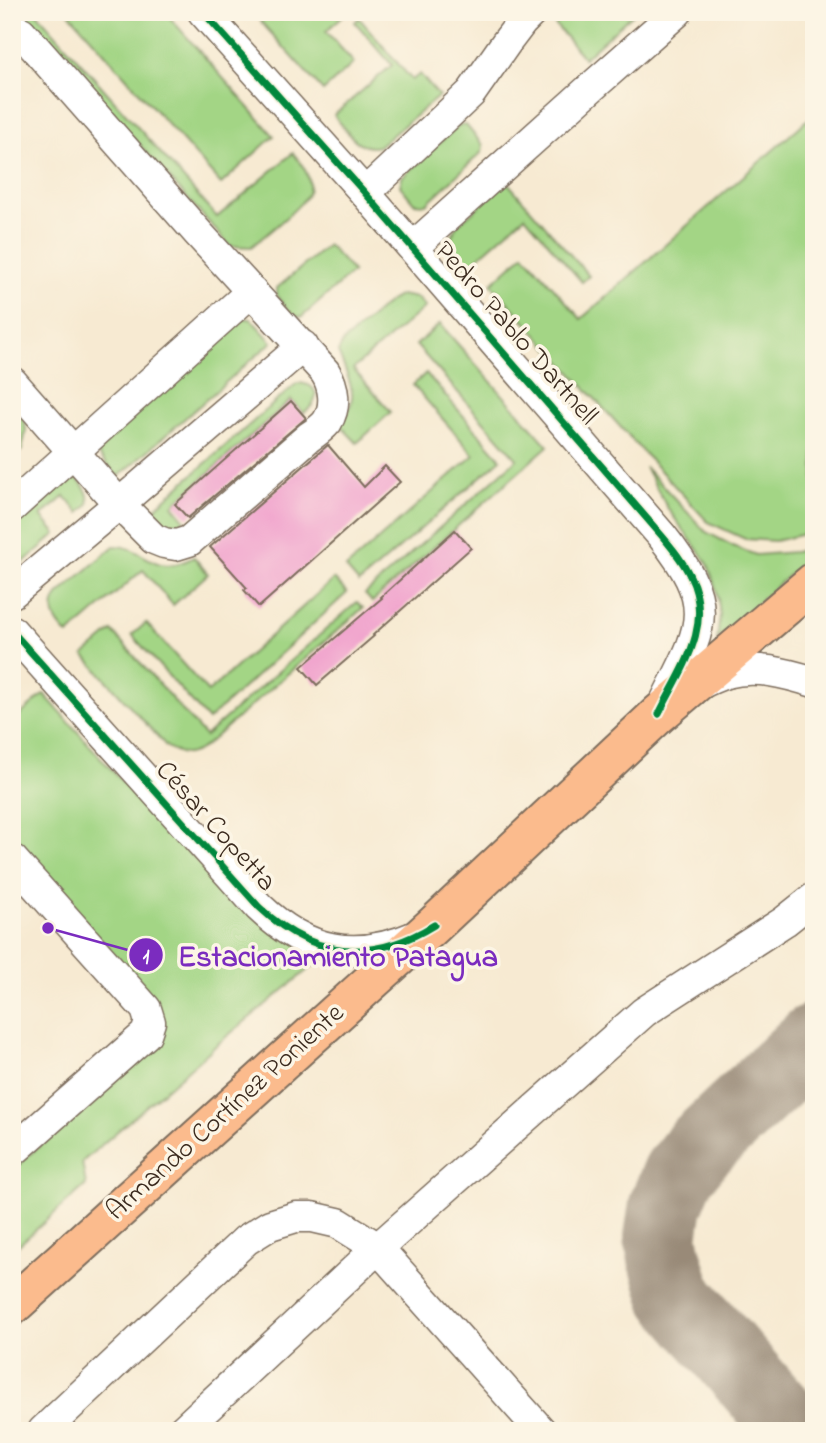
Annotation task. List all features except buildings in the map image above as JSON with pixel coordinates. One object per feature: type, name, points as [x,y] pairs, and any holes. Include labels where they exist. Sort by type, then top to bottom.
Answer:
[{"type":"highway","name":"Armando Cortínez Poniente","points":[[12,1306],[433,925],[659,714],[814,582]]},
{"type":"street","name":"Pedro Pablo Dartnell","points":[[203,12],[413,247],[681,559],[697,595],[700,613],[698,631],[659,714]]},
{"type":"street","points":[[365,193],[471,93],[506,43],[532,12]]},
{"type":"street","points":[[413,247],[677,12]]},
{"type":"street","points":[[12,28],[21,32],[198,233],[303,346],[332,383],[332,406],[327,422],[189,541],[176,545],[155,539],[119,504],[12,382]]},
{"type":"street","points":[[12,507],[252,291]]},
{"type":"street","points":[[12,593],[303,346]]},
{"type":"street","name":"César Copetta","points":[[15,639],[275,922],[314,944],[356,951],[397,944],[433,925]]},
{"type":"street","points":[[690,688],[726,673],[761,669],[814,682]]},
{"type":"street","points":[[12,859],[146,1009],[150,1022],[146,1034],[12,1152]]},
{"type":"street","points":[[182,1431],[378,1248],[644,1012],[785,921],[814,898]]},
{"type":"street","points":[[43,1431],[246,1240],[270,1225],[296,1217],[312,1217],[338,1223],[378,1248],[541,1431]]},
{"type":"green space","points":[[14,12],[36,12],[217,217],[293,153],[308,177],[309,187],[305,199],[251,247],[230,246],[24,16]]},
{"type":"green space","points":[[68,12],[165,12],[274,136],[221,184]]},
{"type":"green space","points":[[252,12],[347,12],[326,31],[354,63],[323,91]]},
{"type":"green space","points":[[563,12],[635,12],[584,58],[552,21]]},
{"type":"green space","points":[[359,18],[412,80],[420,74],[439,96],[379,146],[372,147],[353,138],[334,115],[392,65],[355,22]]},
{"type":"green space","points":[[814,114],[814,527],[804,534],[775,541],[745,539],[708,522],[491,284],[524,254],[581,319]]},
{"type":"green space","points":[[459,125],[466,125],[483,145],[482,152],[426,204],[414,203],[400,186],[402,177]]},
{"type":"green space","points":[[507,182],[589,276],[582,282],[525,216],[467,267],[453,251],[452,237],[456,226]]},
{"type":"green space","points":[[328,245],[353,272],[302,317],[292,316],[277,295],[277,288]]},
{"type":"green space","points":[[400,295],[417,298],[425,307],[353,369],[391,412],[357,443],[339,424],[351,406],[352,389],[338,352],[343,342]]},
{"type":"green space","points":[[241,318],[251,319],[272,342],[118,477],[98,454],[98,444]]},
{"type":"green space","points":[[440,324],[548,446],[372,602],[365,594],[517,459],[416,345]]},
{"type":"green space","points":[[426,373],[501,459],[359,583],[346,568],[474,455],[413,385]]},
{"type":"green space","points":[[297,383],[310,386],[316,394],[313,403],[304,413],[291,400],[173,505],[185,520],[174,528],[165,530],[155,521],[153,513],[158,505]]},
{"type":"green space","points":[[12,405],[25,422],[26,431],[22,450],[12,459]]},
{"type":"green space","points":[[645,467],[706,532],[735,547],[756,555],[795,552],[814,547],[814,553],[717,639],[720,615],[717,592],[708,564],[668,509]]},
{"type":"green space","points":[[71,475],[84,487],[88,505],[79,513],[65,496],[41,516],[56,534],[18,567],[12,567],[12,521],[65,476]]},
{"type":"green space","points":[[114,546],[125,547],[150,560],[168,565],[194,557],[208,574],[173,605],[143,570],[68,635],[54,616],[55,600]]},
{"type":"green space","points":[[334,579],[347,593],[208,720],[132,635],[146,623],[208,692]]},
{"type":"green space","points":[[357,602],[363,608],[204,747],[189,754],[182,754],[167,747],[84,655],[112,631],[205,736]]},
{"type":"green space","points":[[44,694],[175,841],[308,951],[315,964],[82,1162],[86,1185],[12,1251],[12,1170],[161,1039],[163,1023],[12,846],[12,722]]},
{"type":"taxiway","points":[[794,1431],[676,1295],[661,1237],[666,1205],[679,1173],[699,1148],[814,1040]]},
{"type":"cycle path","points":[[203,12],[365,193],[681,560],[697,595],[697,630],[685,665],[659,714]]},
{"type":"cycle path","points":[[12,631],[259,907],[279,924],[300,937],[343,950],[388,946],[411,938],[434,925]]},
{"type":"place","name":"Estacionamiento Patagua","points":[[48,928]]}]
